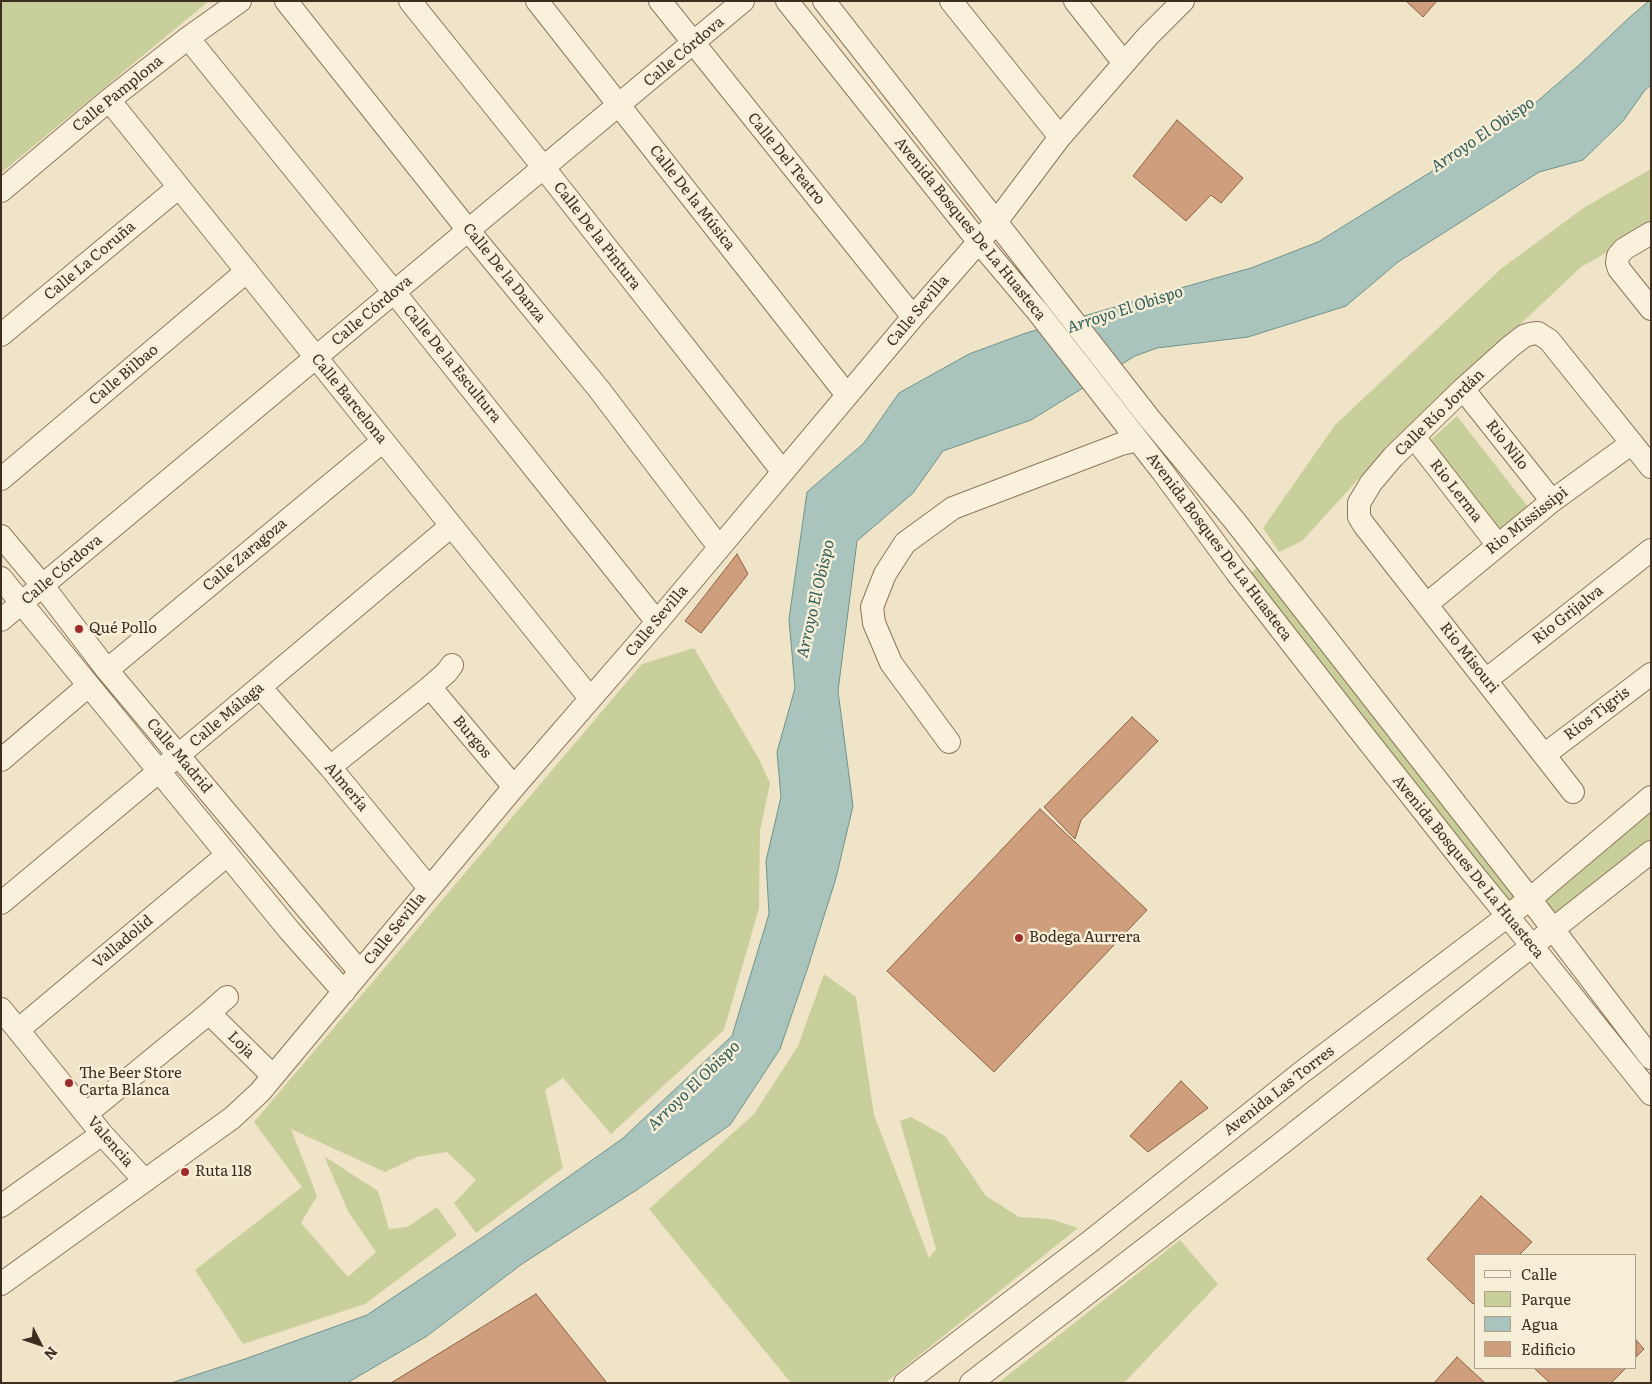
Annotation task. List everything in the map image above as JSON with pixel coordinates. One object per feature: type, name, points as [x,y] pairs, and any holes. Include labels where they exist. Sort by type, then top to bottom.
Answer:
[{"type":"street","name":"Calle Pamplona","points":[[1,191],[109,100],[188,38],[240,1]]},
{"type":"street","name":"Calle De la Danza","points":[[286,1],[468,230],[598,388],[719,547]]},
{"type":"street","name":"Calle De la Pintura","points":[[410,1],[783,472]]},
{"type":"street","name":"Calle De la Música","points":[[537,1],[848,395]]},
{"type":"street","name":"Calle Del Teatro","points":[[660,1],[913,317]]},
{"type":"street","name":"Calle Córdova","points":[[1,620],[744,1]]},
{"type":"street","name":"Avenida Bosques De La Huasteca","points":[[787,1],[978,242],[1046,305],[1149,418],[1234,520],[1530,899],[1651,1058]]},
{"type":"street","name":"Avenida Bosques De La Huasteca","points":[[824,1],[996,222],[1046,305],[1137,439],[1231,565],[1349,718],[1651,1094]]},
{"type":"street","points":[[951,1],[1060,137]]},
{"type":"street","points":[[1075,1],[1124,63]]},
{"type":"street","name":"Calle Sevilla","points":[[1,1284],[232,1118],[260,1092],[514,787],[657,622],[913,317],[996,222],[1060,137],[1147,37],[1183,1]]},
{"type":"street","name":"Calle De la Escultura","points":[[188,38],[394,292],[657,622]]},
{"type":"street","name":"Calle Barcelona","points":[[109,100],[590,698]]},
{"type":"street","name":"Calle La Coruña","points":[[1,335],[179,187]]},
{"type":"street","points":[[1651,233],[1624,249],[1618,256],[1617,263],[1619,269],[1651,309]]},
{"type":"street","name":"Calle Bilbao","points":[[1,479],[246,271]]},
{"type":"street","name":"Calle Río Jordán","points":[[1364,525],[1358,513],[1359,503],[1381,470],[1463,389],[1524,336],[1538,333],[1552,344],[1632,443]]},
{"type":"street","name":"Rio Nilo","points":[[1463,389],[1552,501]]},
{"type":"street","name":"Rio Lerma","points":[[1414,437],[1497,544]]},
{"type":"street","points":[[949,742],[891,663],[874,623],[872,607],[885,574],[905,543],[953,508],[1121,444],[1137,439],[1165,438]]},
{"type":"street","name":"Calle Zaragoza","points":[[107,670],[383,441]]},
{"type":"street","points":[[1632,443],[1651,467]]},
{"type":"street","name":"Rio Mississipi","points":[[1426,604],[1497,544],[1552,501],[1632,443]]},
{"type":"street","name":"Rio Misouri","points":[[1364,525],[1573,792]]},
{"type":"street","name":"Calle Málaga","points":[[1,903],[451,526]]},
{"type":"street","name":"Calle Madrid","points":[[1,536],[43,586],[107,670],[360,972]]},
{"type":"street","name":"Rio Grijalva","points":[[1486,680],[1651,550]]},
{"type":"street","name":"Calle Madrid","points":[[1,578],[289,930],[344,992]]},
{"type":"street","points":[[330,767],[450,669]]},
{"type":"street","name":"Rios Tigris","points":[[1544,755],[1647,683]]},
{"type":"street","points":[[1,760],[88,686]]},
{"type":"street","name":"Almería","points":[[260,687],[330,767],[429,888]]},
{"type":"street","name":"Burgos","points":[[430,687],[514,787]]},
{"type":"street","points":[[1349,718],[1372,698]]},
{"type":"street","name":"Avenida Las Torres","points":[[905,1383],[1092,1240],[1302,1072],[1530,899],[1651,797]]},
{"type":"street","points":[[1466,865],[1489,847]]},
{"type":"street","points":[[971,1383],[1268,1154],[1651,852]]},
{"type":"street","name":"Valladolid","points":[[18,1030],[227,855]]},
{"type":"street","points":[[86,1114],[227,997]]},
{"type":"street","name":"Valencia","points":[[1,1009],[102,1134],[145,1181]]},
{"type":"street","name":"Loja","points":[[209,1013],[273,1076]]},
{"type":"street","points":[[5,1196],[102,1134]]},
{"type":"green space","points":[[1,1],[209,1],[1,173]]},
{"type":"green space","points":[[1651,169],[1651,228],[1581,267],[1374,462],[1302,541],[1279,552],[1263,528],[1335,425],[1502,268],[1585,207]]},
{"type":"green space","points":[[1457,416],[1532,512],[1497,540],[1424,446]]},
{"type":"green space","points":[[1273,554],[1536,892],[1506,916],[1241,581]]},
{"type":"green space","points":[[694,648],[760,761],[770,783],[760,831],[759,908],[724,1030],[611,1134],[563,1078],[545,1090],[563,1168],[476,1233],[454,1203],[476,1180],[447,1152],[417,1157],[385,1172],[291,1129],[317,1196],[301,1223],[348,1277],[376,1252],[349,1213],[324,1156],[378,1191],[389,1229],[407,1227],[437,1207],[457,1235],[365,1304],[243,1344],[195,1270],[302,1187],[254,1122],[642,664]]},
{"type":"green space","points":[[1651,802],[1651,845],[1558,919],[1536,892]]},
{"type":"green space","points":[[824,974],[856,997],[874,1115],[929,1258],[936,1249],[900,1121],[911,1117],[945,1136],[986,1196],[1019,1217],[1051,1219],[1078,1228],[885,1383],[791,1383],[649,1209],[754,1114],[798,1046]]},
{"type":"green space","points":[[1180,1240],[1218,1284],[1124,1383],[998,1383]]},
{"type":"water","name":"Arroyo El Obispo","points":[[1651,1],[1651,85],[1645,90],[1623,121],[1583,160],[1539,172],[1398,262],[1346,306],[1248,337],[1157,348],[1135,356],[1031,420],[943,451],[913,493],[857,541],[838,691],[853,806],[836,878],[780,1049],[730,1125],[638,1189],[522,1264],[427,1336],[347,1383],[171,1383],[245,1359],[367,1315],[486,1235],[622,1139],[732,1036],[769,914],[766,861],[781,797],[777,752],[795,688],[789,619],[807,492],[864,443],[899,393],[969,354],[1026,333],[1251,268],[1318,242],[1518,118]]},
{"type":"building","points":[[1406,1],[1437,1],[1423,17]]},
{"type":"building","points":[[1177,120],[1243,178],[1221,203],[1211,195],[1186,221],[1133,176]]},
{"type":"building","points":[[737,554],[748,574],[701,633],[685,621]]},
{"type":"building","points":[[1132,717],[1158,741],[1081,820],[1075,839],[1044,807]]},
{"type":"building","name":"Bodega Aurrera","points":[[1040,809],[1147,910],[994,1072],[887,971]]},
{"type":"building","points":[[1181,1081],[1208,1108],[1148,1152],[1130,1136]]},
{"type":"building","points":[[1481,1196],[1532,1242],[1520,1254],[1474,1254],[1473,1304],[1427,1259]]},
{"type":"building","points":[[536,1294],[607,1383],[391,1383]]},
{"type":"building","points":[[1637,1341],[1644,1349],[1637,1356]]},
{"type":"building","points":[[1457,1357],[1485,1383],[1434,1383]]},
{"type":"building","points":[[1535,1369],[1625,1369],[1611,1383],[1550,1383]]},
{"type":"place","name":"Qué Pollo","points":[[79,629]]},
{"type":"place","name":"Bodega Aurrera","points":[[1019,938]]},
{"type":"place","name":"The Beer Store Carta Blanca","points":[[69,1083]]},
{"type":"place","name":"Ruta 118","points":[[185,1172]]}]
